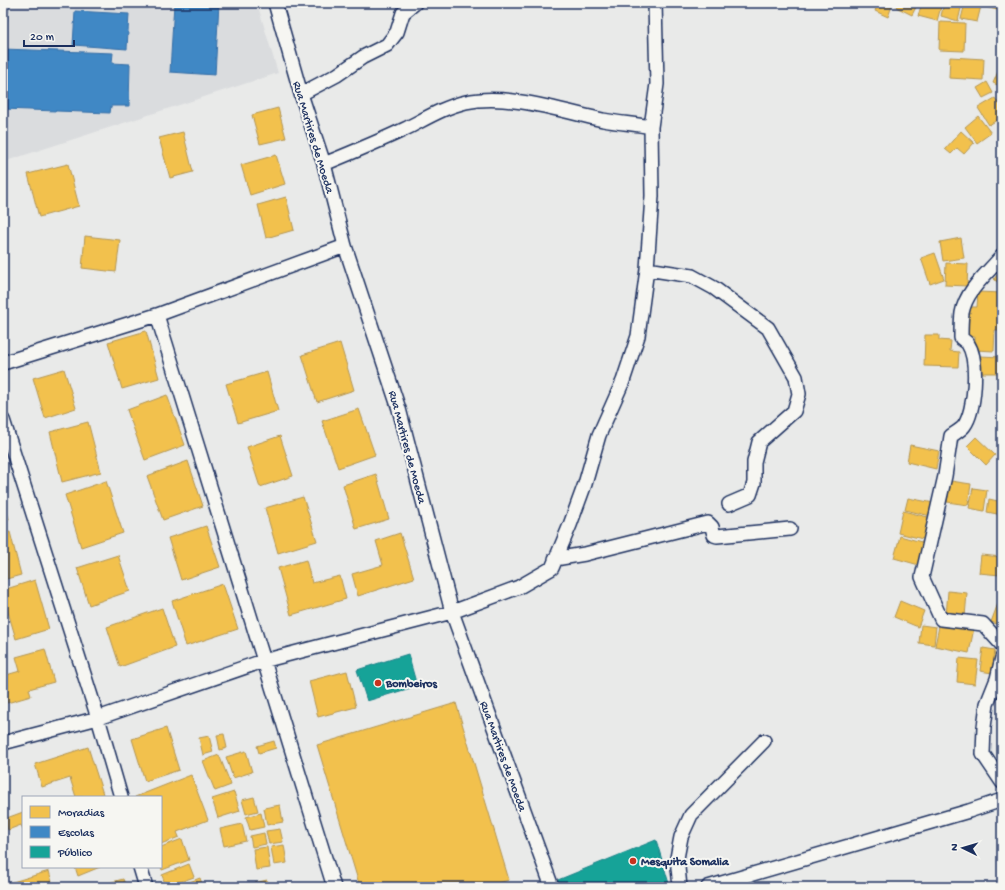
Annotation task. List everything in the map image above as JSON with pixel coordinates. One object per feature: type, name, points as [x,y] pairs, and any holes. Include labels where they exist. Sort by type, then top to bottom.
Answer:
[{"type":"street","name":"Rua Martires de Moeda","points":[[275,3],[301,94],[324,164],[345,246],[398,409],[452,612],[552,887]]},
{"type":"street","points":[[301,94],[337,75],[363,57],[387,45],[397,32],[403,12],[415,3]]},
{"type":"street","points":[[3,743],[98,718],[264,661],[452,612],[520,587],[552,568],[585,484],[599,435],[623,381],[638,336],[647,269],[652,196],[652,127],[657,84],[655,3]]},
{"type":"street","points":[[324,164],[406,129],[444,108],[466,102],[506,100],[552,108],[605,120],[652,127]]},
{"type":"street","points":[[3,363],[157,315],[345,246]]},
{"type":"street","points":[[1002,256],[980,280],[967,299],[962,312],[961,338],[968,344],[973,356],[973,399],[970,415],[963,428],[951,436],[945,476],[922,577],[941,619],[983,624],[1002,645]]},
{"type":"street","points":[[647,269],[692,276],[714,288],[768,328],[796,377],[799,394],[794,411],[759,442],[754,462],[754,483],[750,495],[729,504]]},
{"type":"street","points":[[157,315],[334,887]]},
{"type":"street","points":[[3,420],[98,718],[121,796]]},
{"type":"street","points":[[555,559],[585,554],[708,523],[712,527],[714,535],[717,536],[790,529]]},
{"type":"street","points":[[1002,658],[997,679],[987,704],[983,754],[1002,782]]},
{"type":"street","points":[[680,887],[677,858],[681,837],[691,815],[764,741]]},
{"type":"street","points":[[708,887],[1002,800]]},
{"type":"street","points":[[140,868],[146,887]]},
{"type":"shaded area","points":[[3,3],[257,3],[278,73],[3,162]]},
{"type":"building: Moradias","points":[[869,3],[893,3],[888,17],[875,11],[877,6]]},
{"type":"building: Moradias","points":[[898,3],[918,3],[912,15],[896,7]]},
{"type":"building: Moradias","points":[[922,3],[942,3],[937,21],[918,16]]},
{"type":"building: Moradias","points":[[944,3],[962,4],[958,21],[941,16]]},
{"type":"building: Moradias","points":[[965,3],[981,6],[977,22],[961,19]]},
{"type":"building: Moradias","points":[[986,3],[1002,3],[1002,11],[985,7]]},
{"type":"building: Moradias","points":[[940,22],[965,23],[964,51],[939,50]]},
{"type":"building: Moradias","points":[[950,57],[984,59],[983,80],[949,78]]},
{"type":"building: Moradias","points":[[1001,65],[1002,66],[1002,87],[993,83]]},
{"type":"building: Moradias","points":[[987,82],[993,93],[983,98],[977,88]]},
{"type":"building: Moradias","points":[[995,98],[1002,110],[1002,117],[989,125],[978,108]]},
{"type":"building: Moradias","points":[[278,108],[286,138],[260,144],[252,115]]},
{"type":"building: Moradias","points":[[978,116],[991,133],[977,143],[965,127]]},
{"type":"building: Moradias","points":[[961,131],[974,143],[964,154],[957,148],[951,154],[945,149]]},
{"type":"building: Moradias","points":[[183,132],[193,172],[170,178],[159,138]]},
{"type":"building: Moradias","points":[[276,155],[285,184],[250,195],[241,165]]},
{"type":"building: Moradias","points":[[68,164],[79,206],[39,217],[28,174]]},
{"type":"building: Moradias","points":[[286,197],[294,230],[266,238],[258,205]]},
{"type":"building: Moradias","points":[[85,236],[120,240],[116,272],[82,268]]},
{"type":"building: Moradias","points":[[961,238],[964,258],[943,261],[940,242]]},
{"type":"building: Moradias","points":[[935,253],[944,279],[930,284],[921,258]]},
{"type":"building: Moradias","points":[[946,263],[968,264],[967,286],[945,285]]},
{"type":"building: Moradias","points":[[1002,269],[1002,286],[994,279]]},
{"type":"building: Moradias","points":[[978,292],[1002,293],[1002,330],[995,330],[994,351],[975,350],[975,337],[965,337],[967,307],[977,307]]},
{"type":"building: Moradias","points":[[146,331],[159,378],[122,389],[108,342]]},
{"type":"building: Moradias","points":[[925,335],[939,335],[939,340],[951,341],[950,351],[959,352],[958,367],[924,366]]},
{"type":"building: Moradias","points":[[340,343],[354,390],[317,402],[302,355]]},
{"type":"building: Moradias","points":[[980,356],[1002,357],[1002,373],[980,373]]},
{"type":"building: Moradias","points":[[64,369],[76,408],[45,418],[33,378]]},
{"type":"building: Moradias","points":[[267,372],[278,411],[238,423],[226,384]]},
{"type":"building: Moradias","points":[[167,395],[185,445],[145,460],[127,410]]},
{"type":"building: Moradias","points":[[359,409],[375,455],[338,468],[322,421]]},
{"type":"building: Moradias","points":[[88,422],[101,472],[62,482],[50,432]]},
{"type":"building: Moradias","points":[[280,436],[293,476],[260,487],[247,447]]},
{"type":"building: Moradias","points":[[976,437],[995,455],[986,465],[967,446]]},
{"type":"building: Moradias","points":[[910,445],[939,451],[936,469],[907,462]]},
{"type":"building: Moradias","points":[[188,461],[203,506],[163,520],[147,476]]},
{"type":"building: Moradias","points":[[376,474],[389,519],[356,529],[343,485]]},
{"type":"building: Moradias","points":[[106,481],[123,533],[81,547],[65,495]]},
{"type":"building: Moradias","points":[[951,481],[971,484],[968,505],[947,502]]},
{"type":"building: Moradias","points":[[973,488],[987,490],[984,511],[969,508]]},
{"type":"building: Moradias","points":[[303,497],[317,541],[278,553],[265,508]]},
{"type":"building: Moradias","points":[[908,498],[934,503],[931,516],[905,510]]},
{"type":"building: Moradias","points":[[989,499],[1002,502],[1002,515],[987,512]]},
{"type":"building: Moradias","points":[[3,500],[9,519],[3,521]]},
{"type":"building: Moradias","points":[[903,511],[932,518],[927,540],[898,533]]},
{"type":"building: Moradias","points":[[206,526],[220,567],[181,580],[168,538]]},
{"type":"building: Moradias","points":[[10,532],[21,575],[3,580],[3,534]]},
{"type":"building: Moradias","points":[[400,533],[414,578],[358,596],[352,574],[383,565],[376,541]]},
{"type":"building: Moradias","points":[[900,536],[925,543],[919,565],[894,558]]},
{"type":"building: Moradias","points":[[118,555],[130,591],[89,605],[77,568]]},
{"type":"building: Moradias","points":[[981,555],[1002,557],[1000,575],[979,573]]},
{"type":"building: Moradias","points":[[306,560],[312,583],[340,576],[346,599],[291,615],[278,568]]},
{"type":"building: Moradias","points":[[35,580],[49,629],[16,639],[3,595],[3,590]]},
{"type":"building: Moradias","points":[[223,584],[238,629],[186,646],[172,601]]},
{"type":"building: Moradias","points":[[948,591],[967,593],[965,617],[946,616]]},
{"type":"building: Moradias","points":[[1002,593],[1002,620],[1000,625],[991,622]]},
{"type":"building: Moradias","points":[[900,601],[924,611],[918,627],[894,617]]},
{"type":"building: Moradias","points":[[162,608],[175,647],[120,667],[107,627]]},
{"type":"building: Moradias","points":[[940,621],[974,628],[969,653],[935,646]]},
{"type":"building: Moradias","points":[[921,625],[936,627],[934,645],[919,643]]},
{"type":"building: Moradias","points":[[983,648],[995,650],[992,673],[980,671]]},
{"type":"building: Moradias","points":[[45,649],[54,682],[29,689],[31,696],[7,703],[3,690],[3,676],[20,671],[16,657]]},
{"type":"building: Moradias","points":[[959,658],[978,660],[975,684],[957,682]]},
{"type":"building: Moradias","points":[[347,671],[356,707],[318,717],[309,681]]},
{"type":"building: Moradias","points":[[456,703],[509,880],[485,887],[360,887],[317,745]]},
{"type":"building: Moradias","points":[[166,728],[179,770],[145,781],[132,739]]},
{"type":"building: Moradias","points":[[224,734],[227,748],[220,750],[217,735]]},
{"type":"building: Moradias","points":[[209,736],[213,752],[203,755],[199,738]]},
{"type":"building: Moradias","points":[[274,741],[276,748],[259,753],[257,746]]},
{"type":"building: Moradias","points":[[88,747],[103,794],[98,796],[76,796],[70,778],[42,787],[35,764]]},
{"type":"building: Moradias","points":[[246,751],[252,772],[233,778],[226,757]]},
{"type":"building: Moradias","points":[[219,755],[231,785],[215,791],[203,761]]},
{"type":"building: Moradias","points":[[191,775],[208,820],[177,832],[179,837],[162,844],[162,796],[138,796]]},
{"type":"building: Moradias","points":[[234,792],[240,811],[218,818],[212,799]]},
{"type":"building: Moradias","points":[[254,797],[258,811],[246,814],[242,800]]},
{"type":"building: Moradias","points":[[280,805],[283,822],[267,825],[264,808]]},
{"type":"building: Moradias","points":[[22,812],[22,827],[21,825],[8,830],[4,819]]},
{"type":"building: Moradias","points":[[261,813],[264,827],[250,830],[246,817]]},
{"type":"building: Moradias","points":[[242,824],[246,841],[224,846],[220,829]]},
{"type":"building: Moradias","points":[[280,829],[283,842],[269,844],[266,831]]},
{"type":"building: Moradias","points":[[264,833],[266,844],[252,847],[250,836]]},
{"type":"building: Moradias","points":[[182,839],[189,860],[162,870],[162,847]]},
{"type":"building: Moradias","points":[[284,845],[287,863],[274,865],[271,847]]},
{"type":"building: Moradias","points":[[267,847],[270,868],[256,870],[253,849]]},
{"type":"building: Moradias","points":[[189,864],[194,877],[166,887],[162,875]]},
{"type":"building: Moradias","points":[[75,868],[98,868],[78,876]]},
{"type":"building: Moradias","points":[[49,871],[52,882],[37,887],[3,887],[3,885]]},
{"type":"building: Moradias","points":[[200,878],[203,887],[176,887]]},
{"type":"building: Moradias","points":[[123,879],[126,887],[94,887]]},
{"type":"building: Moradias","points":[[267,880],[269,887],[256,887],[255,883]]},
{"type":"building: Escolas","points":[[3,3],[9,3],[6,27],[3,27]]},
{"type":"building: Escolas","points":[[174,3],[219,3],[215,75],[170,72]]},
{"type":"building: Escolas","points":[[75,11],[129,14],[127,49],[73,45]]},
{"type":"building: Escolas","points":[[3,49],[113,53],[112,63],[130,64],[129,106],[111,106],[110,113],[3,109]]},
{"type":"building: Público","points":[[408,654],[417,686],[367,701],[357,670]]},
{"type":"building: Público","name":"Mesquita Somalia","points":[[656,840],[670,887],[555,887],[553,882]]},
{"type":"place","name":"Bombeiros","points":[[378,683]]},
{"type":"place","name":"Mesquita Somalia","points":[[633,861]]}]
